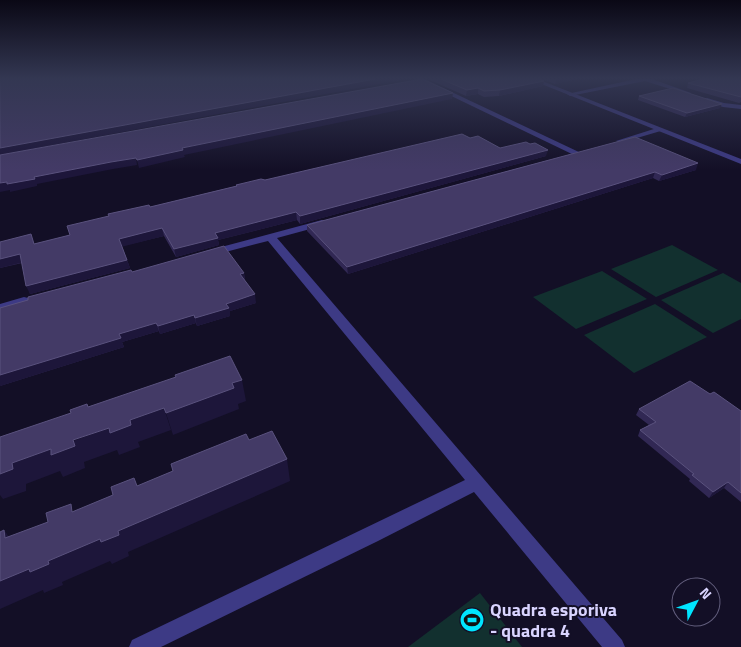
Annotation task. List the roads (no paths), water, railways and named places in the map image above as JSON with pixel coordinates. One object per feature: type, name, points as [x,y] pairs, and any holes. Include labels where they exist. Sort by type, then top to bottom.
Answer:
[{"type":"street","points":[[484,109],[582,152],[558,158]]},
{"type":"street","points":[[608,109],[741,162]]},
{"type":"street","points":[[614,143],[660,130]]},
{"type":"street","points":[[203,255],[328,221]]},
{"type":"street","points":[[270,237],[615,647]]},
{"type":"street","points":[[0,308],[39,298]]},
{"type":"street","points":[[139,647],[372,535],[477,482]]},
{"type":"place","name":"Quadra esporiva - quadra 4","points":[[472,620]]}]
